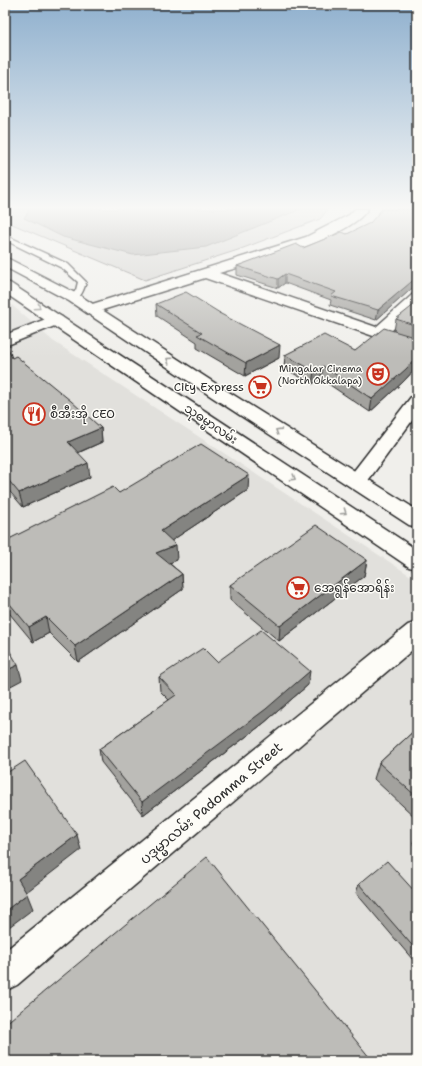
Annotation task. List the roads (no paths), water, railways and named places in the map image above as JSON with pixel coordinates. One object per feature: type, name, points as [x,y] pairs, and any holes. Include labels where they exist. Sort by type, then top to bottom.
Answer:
[{"type":"street","points":[[91,308],[251,259]]},
{"type":"street","points":[[5,261],[91,308],[218,393],[417,520]]},
{"type":"street","points":[[205,273],[417,346]]},
{"type":"street","name":"သုဓမ္မာလမ်း","points":[[5,286],[417,561]]},
{"type":"street","points":[[379,334],[417,298]]},
{"type":"street","points":[[5,341],[56,320]]},
{"type":"street","points":[[352,478],[417,400]]},
{"type":"street","name":"ပဒုမ္မာလမ်း Padomma Street","points":[[5,973],[417,632]]},
{"type":"lane","points":[[50,259],[65,266],[82,282],[80,290],[74,298]]},
{"type":"place","name":"Mingalar Cinema (North Okkalapa)","points":[[378,374]]},
{"type":"place","name":"City Express","points":[[260,387]]},
{"type":"place","name":"စီအီးအို CEO","points":[[34,414]]},
{"type":"place","name":"အေရွန်အောရိန်း","points":[[298,588]]}]
